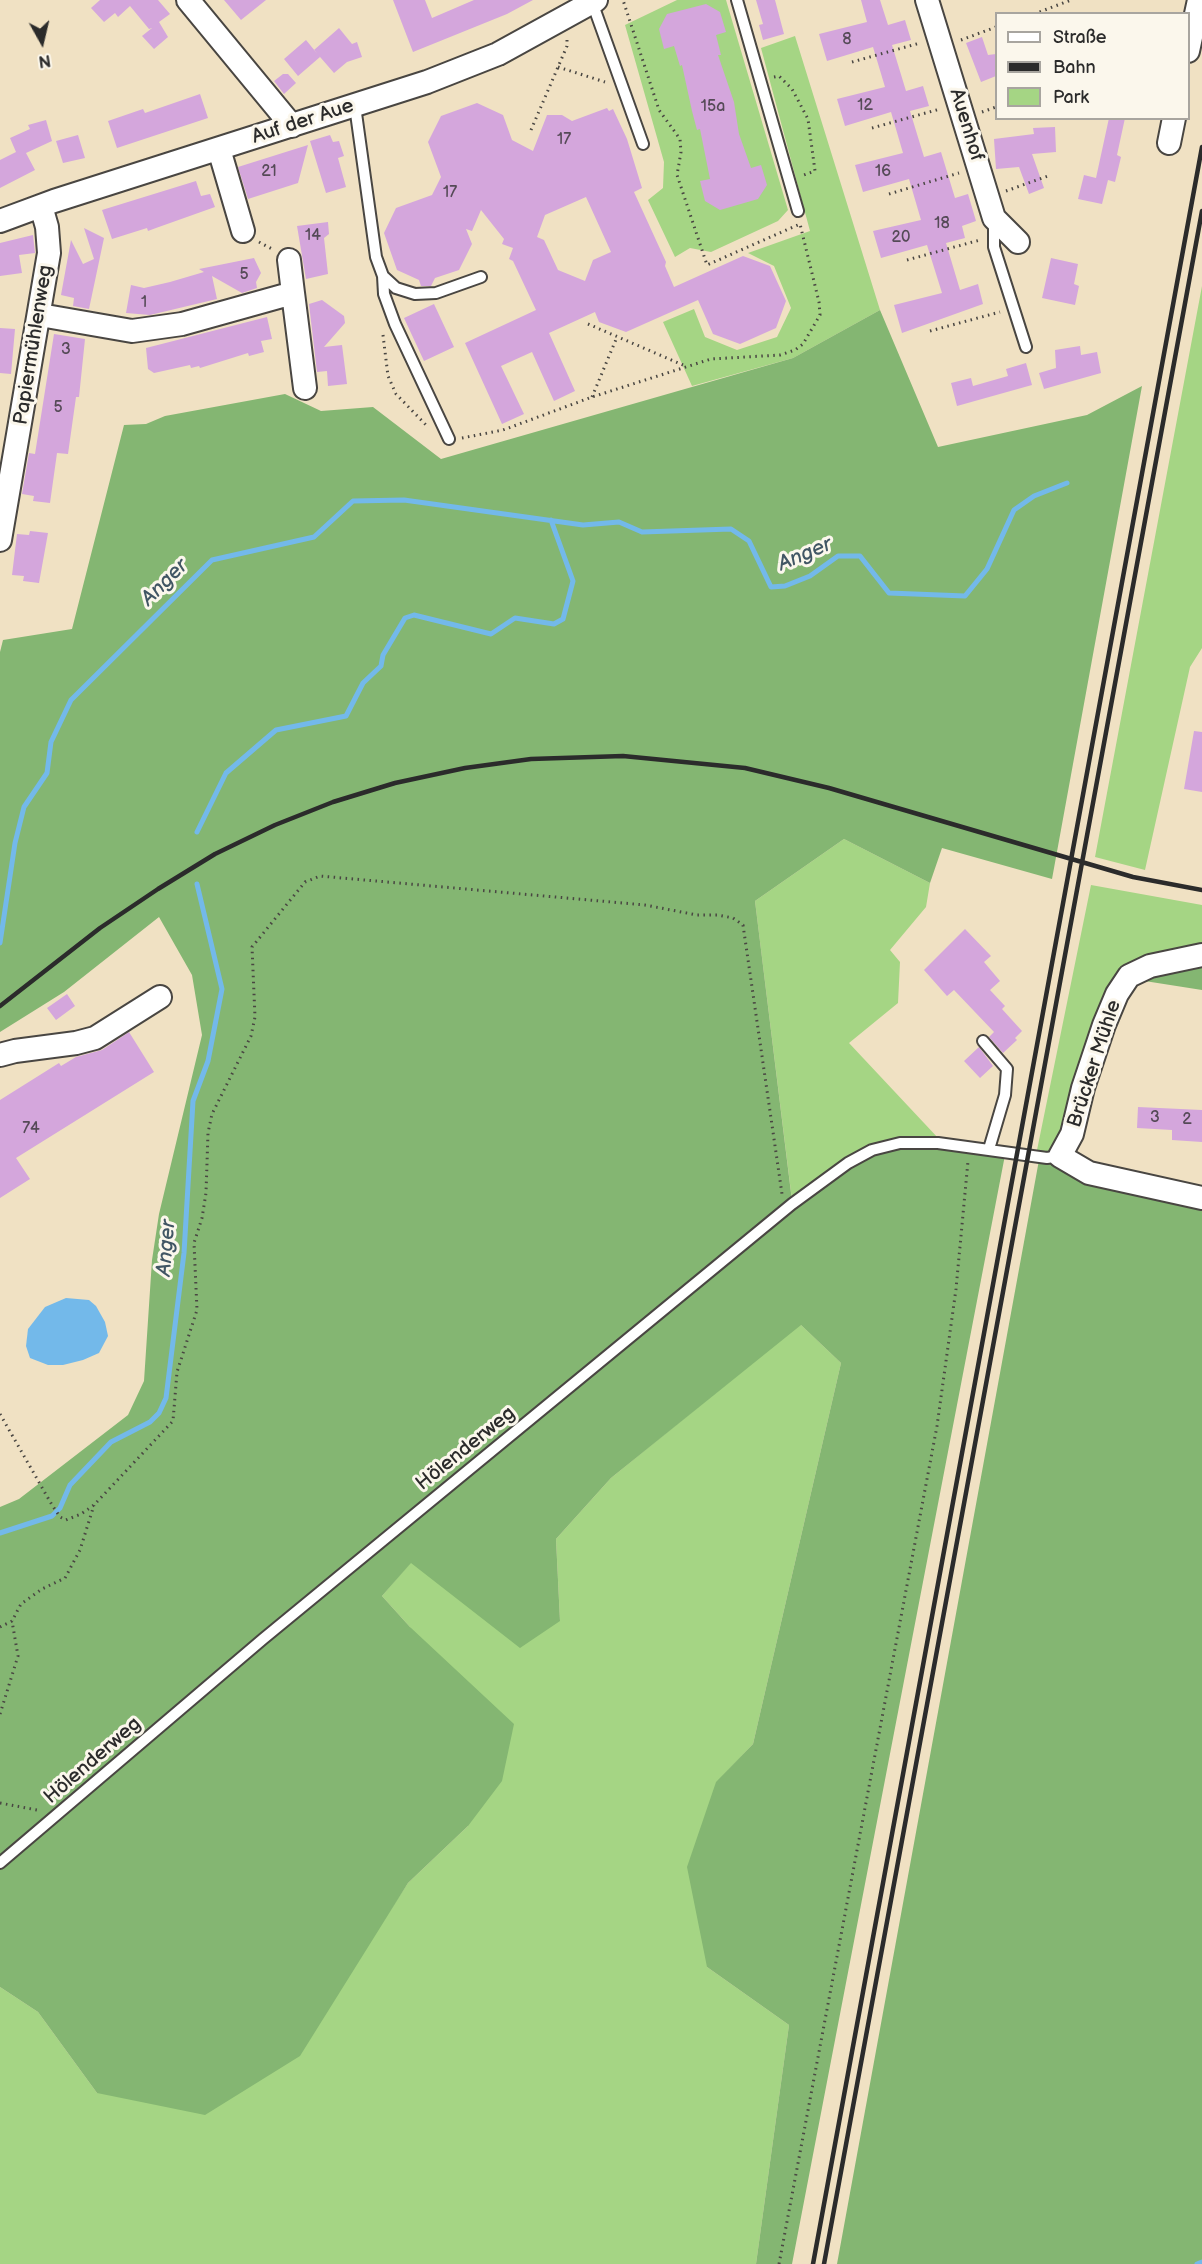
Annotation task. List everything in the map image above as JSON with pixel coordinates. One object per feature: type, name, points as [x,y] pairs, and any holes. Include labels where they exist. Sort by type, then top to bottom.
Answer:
[{"type":"street","points":[[188,0],[292,126]]},
{"type":"street","name":"Auenhof","points":[[927,0],[992,217],[1018,242]]},
{"type":"street","points":[[1190,42],[1199,0]]},
{"type":"street","name":"Auf der Aue","points":[[0,221],[355,106],[498,54],[594,1]]},
{"type":"street","points":[[1169,143],[1174,120]]},
{"type":"street","points":[[219,149],[243,231]]},
{"type":"street","name":"Papiermühlenweg","points":[[1,526],[40,315],[50,241],[41,206]]},
{"type":"street","points":[[289,260],[305,388]]},
{"type":"street","points":[[40,315],[138,331],[182,324],[293,293]]},
{"type":"street","name":"Brücker Mühle","points":[[1060,1156],[1072,1134],[1083,1088],[1104,1025],[1117,994],[1129,976],[1150,966],[1202,955]]},
{"type":"street","points":[[0,1055],[95,1038],[160,997]]},
{"type":"street","points":[[1060,1156],[1089,1173],[1202,1198]]},
{"type":"lane","points":[[737,0],[798,211]]},
{"type":"lane","points":[[594,1],[643,144]]},
{"type":"lane","points":[[355,106],[376,257],[383,276],[384,294],[395,324],[449,439]]},
{"type":"lane","points":[[992,217],[994,247],[1026,347]]},
{"type":"lane","points":[[383,276],[396,288],[415,294],[436,293],[481,277]]},
{"type":"lane","points":[[983,1041],[1007,1069],[1005,1095],[989,1149]]},
{"type":"lane","name":"Hölenderweg","points":[[0,1863],[263,1639],[792,1204],[848,1163],[872,1150],[900,1143],[970,1147],[1047,1158],[1060,1156]]},
{"type":"path","points":[[381,328],[388,376],[396,394],[412,414],[431,430],[449,439],[475,438],[503,430],[711,359],[780,355],[795,350],[803,344],[820,315],[819,302],[800,224],[707,265],[678,175],[680,139],[659,110],[623,0]]},
{"type":"path","points":[[1039,12],[1071,0]]},
{"type":"path","points":[[531,130],[567,46],[568,15]]},
{"type":"path","points":[[852,63],[995,27]]},
{"type":"path","points":[[558,67],[623,88]]},
{"type":"path","points":[[760,79],[779,76],[792,89],[808,119],[815,171],[789,180]]},
{"type":"path","points":[[872,128],[958,103]]},
{"type":"path","points":[[889,194],[978,167]]},
{"type":"path","points":[[907,260],[992,217],[1048,176]]},
{"type":"path","points":[[243,231],[289,260]]},
{"type":"path","points":[[930,332],[1013,309]]},
{"type":"path","points":[[588,324],[685,366]]},
{"type":"path","points":[[592,398],[617,337]]},
{"type":"path","points":[[0,1414],[52,1505],[60,1517],[66,1520],[81,1514],[94,1504],[173,1421],[177,1372],[198,1310],[194,1243],[202,1218],[206,1192],[208,1133],[212,1114],[251,1036],[255,1017],[256,997],[251,969],[252,947],[305,882],[320,876],[645,905],[697,915],[733,918],[743,925],[781,1193],[792,1204]]},
{"type":"path","points":[[779,2264],[937,1426],[956,1289],[970,1147]]},
{"type":"path","points":[[0,1627],[12,1621],[21,1604],[42,1588],[65,1578],[80,1550],[94,1504]]},
{"type":"path","points":[[0,1714],[18,1656],[12,1621]]},
{"type":"path","points":[[0,1803],[37,1810],[48,1823]]},
{"type":"green space","points":[[677,0],[726,0],[788,210],[778,221],[711,252],[690,248],[675,257],[648,200],[663,188],[664,162],[625,25]]},
{"type":"green space","points":[[795,36],[880,310],[793,358],[692,386],[663,322],[694,309],[705,337],[737,350],[777,337],[791,308],[774,266],[748,253],[810,231],[761,48]]},
{"type":"green space","points":[[1202,286],[1202,648],[1190,667],[1145,870],[1095,857]]},
{"type":"green space","points":[[880,310],[938,447],[1087,415],[1142,386],[1052,879],[942,848],[930,883],[844,839],[755,901],[792,1201],[874,1153],[900,1146],[939,1146],[1005,1155],[792,2264],[756,2264],[789,2025],[707,1967],[687,1867],[716,1782],[753,1744],[841,1363],[801,1325],[611,1478],[556,1539],[560,1621],[520,1648],[411,1563],[382,1596],[410,1627],[514,1724],[502,1781],[468,1826],[408,1883],[300,2056],[205,2115],[97,2093],[38,2012],[0,1987],[0,1507],[19,1499],[128,1415],[144,1381],[152,1260],[159,1214],[202,1035],[192,975],[159,917],[64,992],[0,1032],[0,652],[3,640],[72,629],[124,425],[146,424],[165,416],[285,394],[321,411],[373,407],[441,459],[793,358]]},
{"type":"green space","points":[[844,839],[930,883],[926,907],[890,950],[900,962],[898,1003],[849,1043],[939,1139],[792,1200],[755,901]]},
{"type":"green space","points":[[1091,885],[1202,905],[1202,952],[1128,975],[1058,1154],[1036,1155]]},
{"type":"green space","points":[[1202,958],[1202,990],[1132,979]]},
{"type":"green space","points":[[1060,1159],[1202,1202],[1202,2264],[837,2264],[1039,1160]]},
{"type":"green space","points":[[800,1324],[841,1363],[753,1744],[716,1783],[707,1967],[789,2025],[756,2264],[0,2264],[0,1987],[38,2012],[97,2093],[362,1953],[408,1883],[468,1826],[410,1627],[382,1596],[411,1562],[560,1621],[556,1539],[611,1478]]},
{"type":"water","points":[[66,1298],[89,1300],[96,1306],[105,1322],[108,1336],[99,1353],[63,1365],[48,1365],[30,1358],[26,1346],[28,1329],[45,1307]]},
{"type":"building","points":[[100,0],[158,0],[170,14],[159,22],[168,37],[154,49],[142,36],[152,28],[149,29],[130,6],[118,17],[115,13],[104,22],[91,8]]},
{"type":"building","points":[[224,0],[266,0],[241,20]]},
{"type":"building","points":[[393,0],[425,0],[432,18],[474,0],[533,0],[507,14],[413,52]]},
{"type":"building","points":[[756,0],[775,0],[784,34],[763,40],[759,25],[763,24]]},
{"type":"building","points":[[861,0],[880,0],[888,25],[905,20],[911,40],[892,45],[906,91],[923,86],[929,106],[910,111],[924,157],[941,152],[955,198],[968,194],[976,221],[962,226],[965,238],[946,243],[960,290],[978,284],[983,304],[902,333],[894,305],[942,293],[927,245],[881,258],[873,231],[921,220],[909,179],[863,192],[855,165],[903,153],[891,112],[845,126],[837,99],[885,87],[873,47],[827,61],[819,34],[867,22]]},
{"type":"building","points":[[706,4],[720,12],[726,32],[716,35],[721,55],[718,55],[734,102],[739,134],[751,168],[761,165],[767,185],[758,199],[720,210],[705,201],[700,181],[710,179],[700,129],[697,130],[682,65],[680,66],[674,46],[664,49],[659,29],[667,14]]},
{"type":"building","points":[[339,28],[352,44],[357,42],[362,57],[347,62],[334,73],[314,50]]},
{"type":"building","points":[[982,37],[988,55],[995,54],[995,76],[981,82],[966,43]]},
{"type":"building","points":[[306,40],[320,57],[298,76],[284,59]]},
{"type":"building","points":[[283,74],[288,74],[296,83],[284,94],[274,81]]},
{"type":"building","points":[[200,94],[208,118],[117,148],[108,121],[143,109],[145,113]]},
{"type":"building","points":[[477,103],[503,115],[512,140],[533,151],[547,115],[562,115],[572,121],[607,108],[609,111],[613,109],[627,139],[642,188],[634,192],[666,262],[665,266],[674,287],[743,256],[770,266],[786,301],[776,328],[740,344],[713,334],[698,300],[626,332],[599,322],[595,312],[549,333],[575,391],[554,401],[532,352],[501,366],[524,414],[502,424],[465,343],[536,310],[513,261],[509,259],[513,248],[502,244],[504,239],[481,210],[472,231],[466,229],[472,244],[459,270],[435,278],[431,286],[421,286],[419,280],[397,270],[384,233],[396,208],[432,195],[441,177],[428,142],[441,116]],"holes":[[[586,197],[611,252],[593,260],[585,281],[558,270],[544,240],[537,237],[545,215]]]},
{"type":"building","points":[[46,120],[52,141],[26,153],[35,170],[0,188],[0,160],[16,152],[10,138],[30,129],[28,125]]},
{"type":"building","points":[[1109,120],[1125,120],[1117,155],[1121,157],[1115,182],[1108,180],[1102,204],[1078,199],[1084,175],[1096,178]]},
{"type":"building","points":[[1055,127],[1056,152],[1032,154],[1044,188],[1029,194],[1019,167],[996,169],[994,139],[1034,134],[1033,128]]},
{"type":"building","points":[[78,135],[85,158],[63,163],[56,141]]},
{"type":"building","points":[[330,135],[333,142],[339,141],[344,156],[338,158],[346,187],[326,193],[310,141]]},
{"type":"building","points":[[308,145],[298,183],[248,199],[238,167]]},
{"type":"building","points":[[196,181],[201,196],[210,194],[215,207],[148,231],[147,228],[112,239],[102,210]]},
{"type":"building","points":[[328,222],[329,234],[324,238],[328,274],[306,279],[297,226]]},
{"type":"building","points":[[84,228],[104,238],[89,309],[73,306],[74,298],[61,295],[71,240],[83,264],[94,259]]},
{"type":"building","points":[[33,235],[35,253],[19,255],[22,273],[0,276],[0,243]]},
{"type":"building","points":[[254,258],[261,273],[256,282],[257,288],[242,293],[212,276],[217,299],[150,315],[126,313],[131,285],[144,288],[204,272],[199,269]]},
{"type":"building","points":[[1051,258],[1078,264],[1074,284],[1079,286],[1075,305],[1042,298]]},
{"type":"building","points":[[322,300],[344,316],[345,323],[324,347],[342,345],[347,384],[328,386],[327,371],[317,372],[309,304]]},
{"type":"building","points":[[434,304],[454,347],[424,361],[404,318]]},
{"type":"building","points":[[267,317],[272,339],[261,341],[264,352],[249,356],[248,353],[200,368],[199,366],[191,368],[190,365],[154,373],[148,369],[146,348]]},
{"type":"building","points":[[0,328],[15,329],[11,374],[0,373]]},
{"type":"building","points":[[54,334],[85,339],[79,397],[76,397],[68,454],[57,453],[50,503],[33,501],[34,496],[22,494],[29,453],[35,454]]},
{"type":"building","points":[[1080,346],[1081,355],[1097,352],[1101,373],[1044,389],[1039,373],[1056,368],[1055,350]]},
{"type":"building","points":[[1026,363],[1032,385],[957,406],[951,383],[971,378],[973,386],[1008,376],[1006,369]]},
{"type":"building","points":[[30,531],[48,533],[39,583],[23,581],[24,576],[12,575],[17,534],[29,535]]},
{"type":"building","points":[[1194,731],[1202,732],[1202,792],[1184,789]]},
{"type":"building","points":[[965,929],[991,956],[984,962],[1000,981],[990,990],[1005,1006],[1002,1009],[1022,1031],[1015,1038],[1017,1040],[1003,1053],[989,1037],[994,1032],[954,990],[947,996],[924,970]]},
{"type":"building","points":[[67,994],[75,1006],[56,1020],[47,1008]]},
{"type":"building","points":[[129,1032],[154,1072],[16,1158],[30,1179],[0,1198],[0,1100],[59,1063],[61,1066],[76,1057],[102,1050]]},
{"type":"building","points":[[979,1047],[993,1066],[980,1078],[964,1061]]},
{"type":"building","points":[[1138,1107],[1202,1110],[1202,1142],[1172,1140],[1172,1130],[1137,1128]]},
{"type":"waterway","name":"Anger","points":[[0,943],[15,843],[24,807],[47,773],[51,742],[71,700],[212,560],[314,537],[353,501],[404,500],[583,525],[619,522],[642,532],[731,529],[749,541],[771,587],[785,586],[810,576],[838,556],[860,556],[889,593],[965,596],[987,569],[1014,510],[1034,496],[1067,483]]},
{"type":"waterway","name":"Anger","points":[[197,832],[226,773],[276,730],[346,716],[363,683],[381,666],[383,655],[405,618],[414,615],[491,634],[515,618],[554,624],[563,619],[573,581],[551,520]]},
{"type":"waterway","name":"Anger","points":[[0,1533],[52,1516],[60,1508],[70,1485],[111,1442],[150,1422],[159,1413],[166,1398],[184,1253],[193,1101],[208,1061],[222,989],[197,884]]},
{"type":"waterway","points":[[1197,2264],[1202,2262]]},
{"type":"railway","points":[[813,2264],[1202,147]]},
{"type":"railway","points":[[824,2264],[1202,211]]},
{"type":"railway","points":[[0,1006],[100,928],[158,889],[215,854],[275,825],[333,802],[395,783],[465,768],[531,759],[623,756],[745,768],[829,788],[1133,877],[1202,890]]}]
